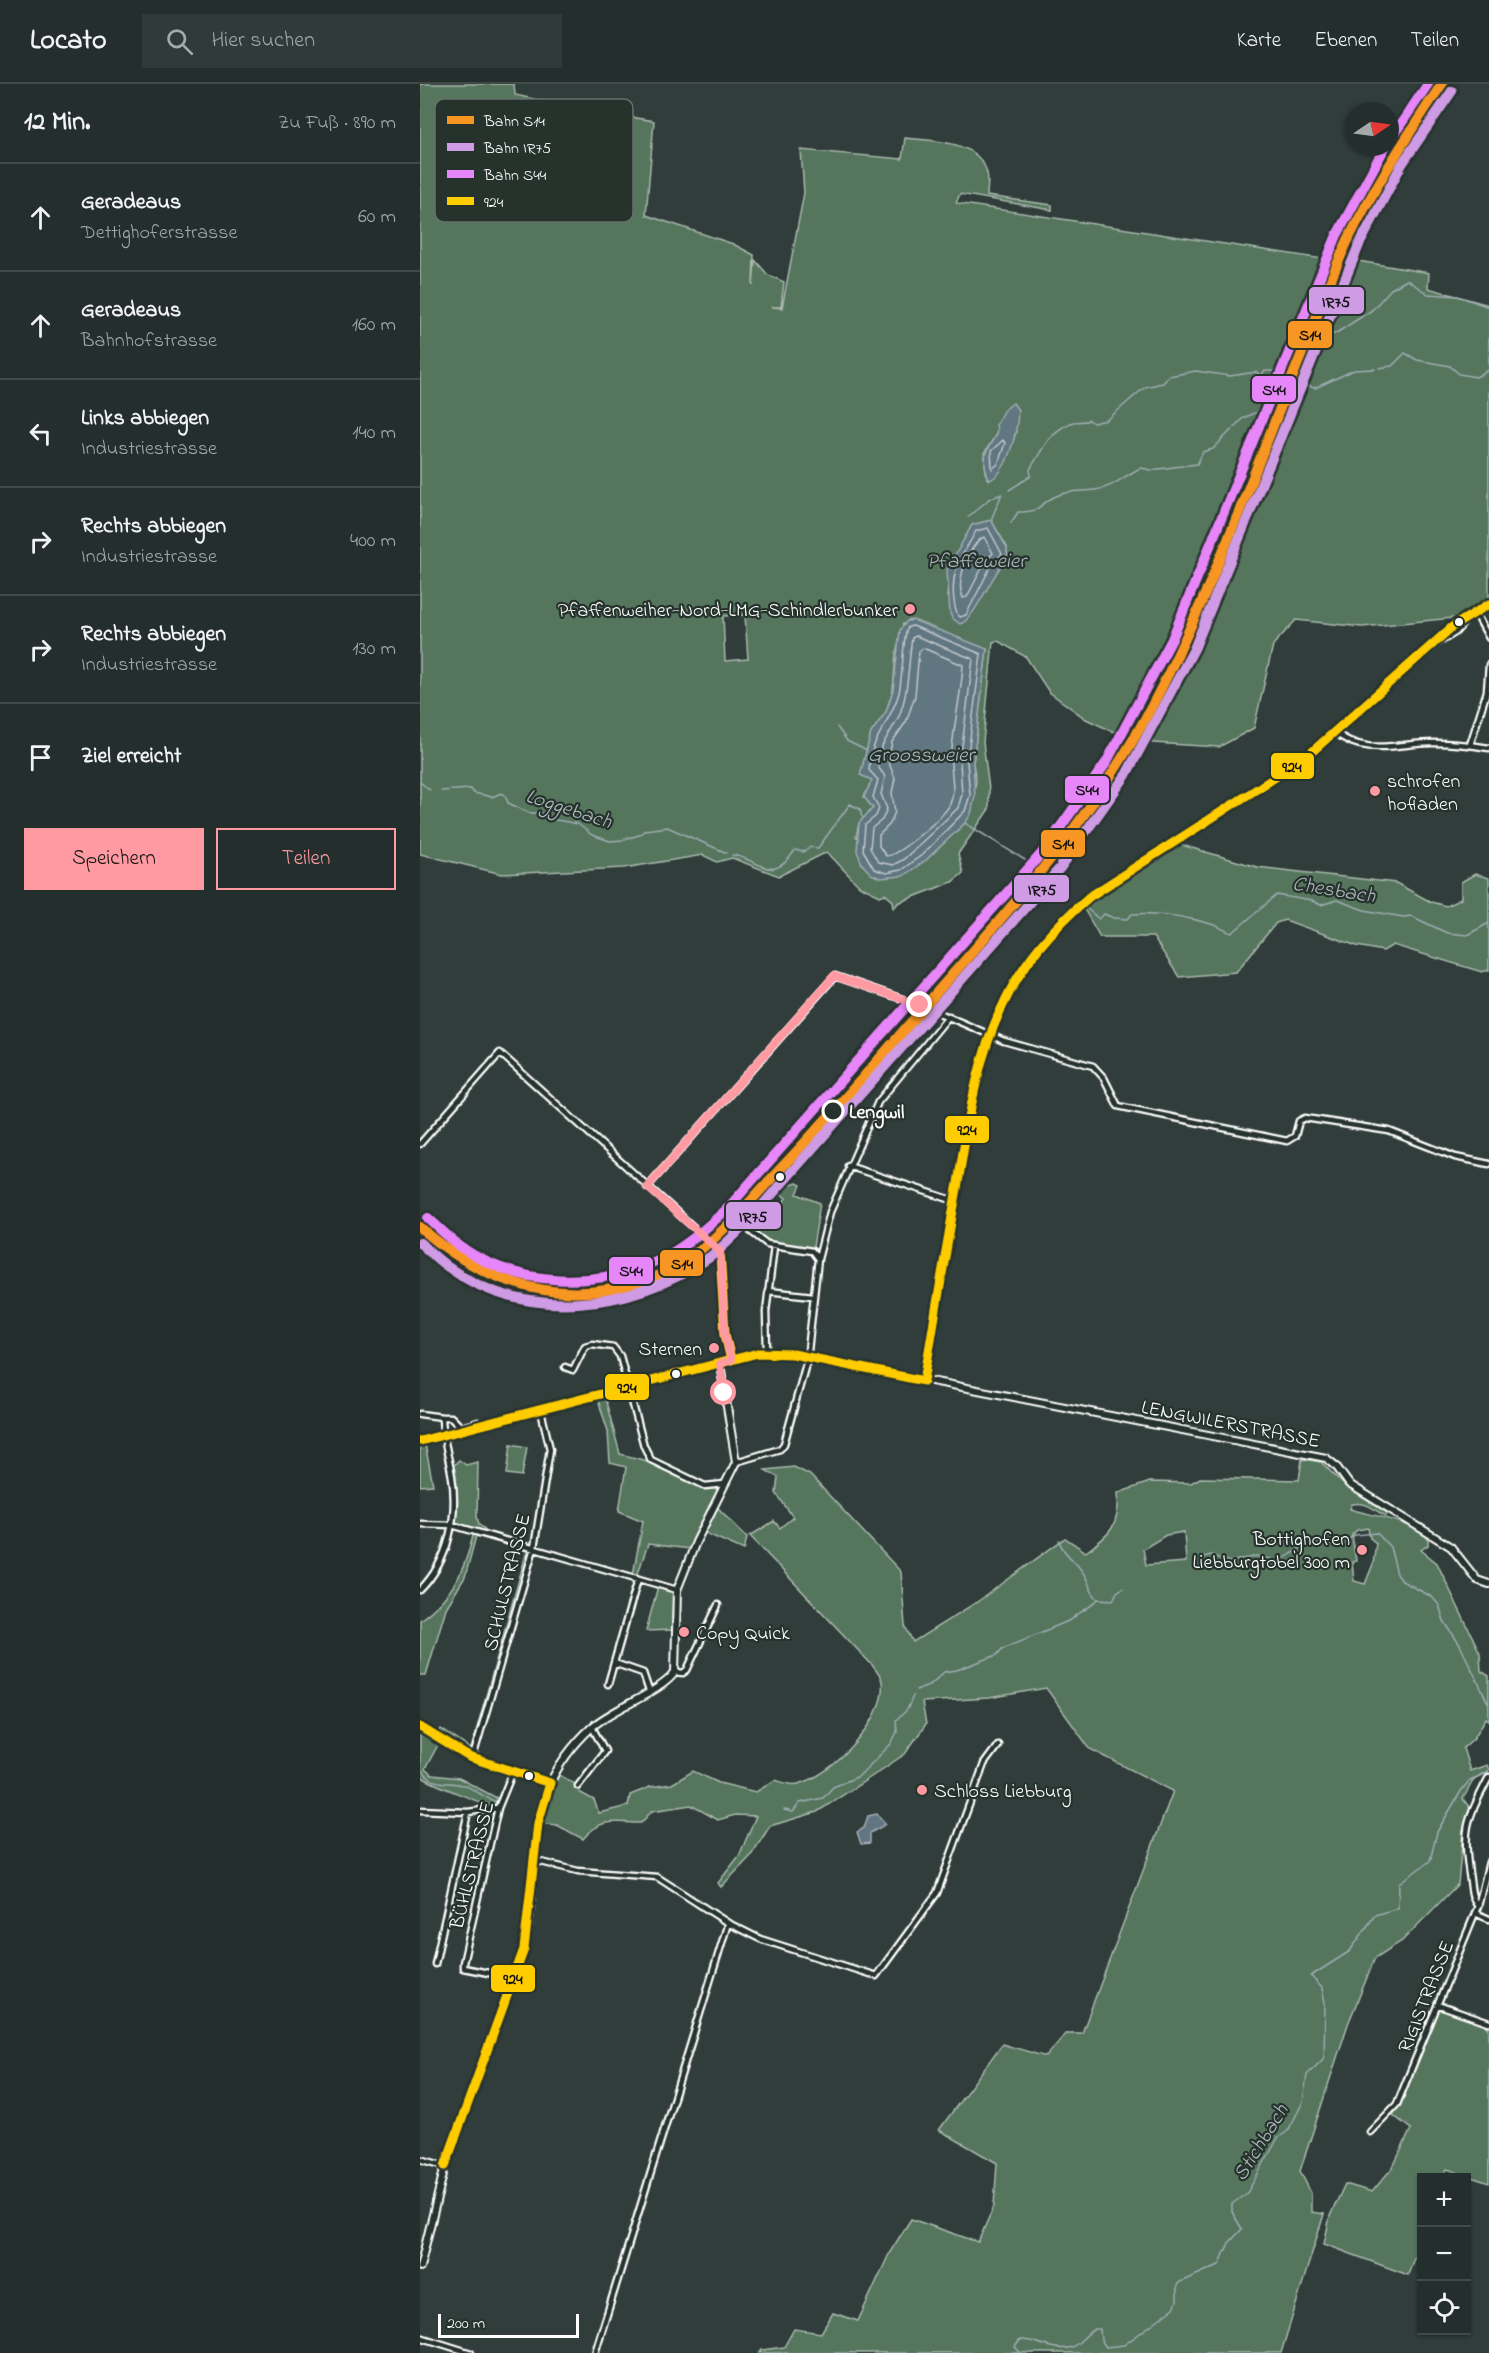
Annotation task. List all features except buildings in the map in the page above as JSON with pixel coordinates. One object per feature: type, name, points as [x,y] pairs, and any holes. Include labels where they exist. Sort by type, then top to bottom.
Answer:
[{"type":"street","points":[[924,1381],[974,1090],[991,1035],[1008,994],[1033,954],[1057,925],[1089,897],[1121,874],[1284,772],[1335,732],[1438,642],[1452,627],[1489,604]]},
{"type":"street","points":[[1475,612],[1488,630],[1489,638]]},
{"type":"street","points":[[1470,745],[1487,691],[1489,665]]},
{"type":"street","points":[[1335,732],[1359,746],[1371,748],[1434,743],[1489,748]]},
{"type":"street","points":[[647,1187],[834,976],[920,1005]]},
{"type":"street","points":[[930,1009],[1004,1041],[1093,1066],[1104,1078],[1118,1106],[1287,1141],[1295,1136],[1299,1121],[1305,1118],[1389,1131],[1455,1157],[1489,1164]]},
{"type":"street","points":[[736,1462],[780,1449],[784,1444],[806,1357],[818,1259],[825,1227],[848,1166],[879,1099],[949,1016]]},
{"type":"street","points":[[420,1144],[500,1053],[720,1251]]},
{"type":"street","points":[[848,1166],[955,1201]]},
{"type":"street","points":[[731,1360],[725,1334],[720,1251],[768,1190]]},
{"type":"street","points":[[741,1224],[757,1238],[774,1246],[812,1251],[818,1259]]},
{"type":"street","points":[[420,1442],[766,1352],[768,1291],[774,1246]]},
{"type":"street","points":[[768,1291],[813,1296]]},
{"type":"street","points":[[573,1370],[585,1346],[592,1344],[613,1347],[619,1352],[644,1446],[651,1460],[705,1486],[725,1484]]},
{"type":"street","name":"LENGWILERSTRASSE","points":[[766,1352],[806,1357],[1326,1458],[1349,1484],[1451,1547],[1477,1580],[1489,1584]]},
{"type":"street","points":[[420,2267],[446,2166],[528,1933],[536,1825],[550,1783],[563,1760],[594,1725],[671,1678],[675,1672],[677,1590],[696,1542],[736,1462],[720,1364]]},
{"type":"street","points":[[565,1366],[579,1372]]},
{"type":"street","name":"SCHULSTRASSE","points":[[474,1757],[534,1548],[550,1449],[541,1411]]},
{"type":"street","points":[[420,1414],[451,1417],[459,1427],[478,1422]]},
{"type":"street","points":[[420,1590],[442,1560],[452,1525],[454,1491],[442,1417]]},
{"type":"street","points":[[420,1524],[452,1525],[677,1590]]},
{"type":"street","points":[[608,1684],[638,1579]]},
{"type":"street","points":[[675,1672],[683,1673],[687,1670],[718,1605]]},
{"type":"street","points":[[614,1663],[643,1673],[649,1691]]},
{"type":"street","points":[[578,1786],[605,1751],[594,1725]]},
{"type":"street","points":[[420,1727],[434,1738],[474,1757],[550,1783]]},
{"type":"street","points":[[533,1860],[584,1872],[657,1876],[728,1923],[760,1940],[876,1976],[938,1893],[984,1764],[999,1745]]},
{"type":"street","name":"BÜHLSTRASSE","points":[[513,1771],[498,1808],[464,1968],[514,1978]]},
{"type":"street","points":[[1478,1906],[1474,1901],[1471,1887],[1464,1838],[1468,1818],[1489,1777]]},
{"type":"street","points":[[420,1810],[468,1812],[498,1808]]},
{"type":"street","points":[[435,1964],[468,1812]]},
{"type":"street","name":"RIGISTRASSE","points":[[1370,2132],[1397,2104],[1478,1906],[1489,1862]]},
{"type":"street","points":[[1475,1913],[1489,1919]]},
{"type":"street","points":[[595,2353],[728,1923]]},
{"type":"street","points":[[1437,2005],[1489,2023]]},
{"type":"street","points":[[420,2159],[446,2166]]},
{"type":"street","points":[[420,2337],[471,2353]]},
{"type":"green space","points":[[420,84],[514,84],[515,95],[534,99],[435,99],[435,222],[633,222],[633,118],[654,121],[646,215],[733,244],[754,255],[753,286],[755,260],[768,275],[784,282],[781,307],[772,307],[782,308],[804,193],[801,150],[902,159],[905,138],[953,144],[965,148],[982,162],[988,176],[987,196],[1052,205],[1052,210],[960,194],[956,203],[1336,261],[1197,601],[1156,690],[1129,739],[1086,719],[1049,692],[1026,657],[998,641],[993,642],[983,742],[989,809],[958,854],[963,873],[952,882],[898,903],[894,908],[893,901],[885,894],[880,896],[859,886],[827,852],[779,876],[732,858],[717,862],[703,855],[624,868],[502,874],[420,854]],"holes":[[[998,431],[1016,432],[1006,461],[987,478],[984,454]],[[991,520],[1007,547],[1007,558],[997,569],[947,597],[952,567],[972,525]],[[745,615],[748,659],[725,661],[723,616]],[[903,624],[987,649],[973,763],[976,782],[965,823],[926,860],[856,837],[859,823],[873,808],[864,797],[872,780],[861,772],[871,733],[886,712],[893,690],[896,653]]]},
{"type":"green space","points":[[1346,259],[1429,273],[1428,288],[1489,305],[1489,600],[1463,617],[1362,627],[1296,620],[1273,645],[1254,728],[1219,747],[1137,742],[1202,610],[1341,264],[1344,265]]},
{"type":"green space","points":[[1175,843],[1257,867],[1396,883],[1431,902],[1446,906],[1461,899],[1461,882],[1475,874],[1489,878],[1489,970],[1482,972],[1393,945],[1383,951],[1357,946],[1285,920],[1276,923],[1236,972],[1179,977],[1153,937],[1100,937],[1084,909]]},
{"type":"green space","points":[[797,1183],[801,1185],[797,1194],[820,1203],[813,1247],[768,1240],[753,1231],[747,1224],[747,1220],[760,1203],[771,1207],[774,1204],[780,1208],[786,1198],[776,1190]]},
{"type":"green space","points":[[605,1398],[620,1454],[651,1462],[709,1489],[721,1486],[690,1549],[648,1544],[637,1576],[633,1575],[643,1521],[619,1511],[626,1467],[610,1463],[608,1431],[598,1400]]},
{"type":"green space","points":[[425,1444],[433,1485],[420,1486],[420,1445]]},
{"type":"green space","points":[[511,1444],[527,1447],[522,1476],[507,1474]]},
{"type":"green space","points":[[1302,1459],[1321,1462],[1346,1487],[1388,1513],[1386,1516],[1357,1503],[1352,1504],[1350,1509],[1391,1519],[1411,1527],[1428,1538],[1428,1545],[1421,1550],[1437,1563],[1480,1653],[1481,1671],[1489,1676],[1489,1720],[1486,1718],[1474,1738],[1463,1748],[1470,1771],[1487,1765],[1489,1770],[1474,1779],[1463,1799],[1470,1808],[1463,1832],[1458,1884],[1402,1941],[1375,1958],[1348,2024],[1300,2171],[1311,2193],[1311,2212],[1324,2214],[1281,2353],[759,2353],[762,2350],[784,2347],[794,2329],[821,2333],[833,2313],[858,2321],[890,2252],[911,2219],[978,2242],[994,2206],[997,2163],[939,2130],[1002,2044],[1046,2057],[1066,2033],[1082,2033],[1173,1791],[1090,1749],[1046,1688],[989,1698],[922,1702],[926,1724],[905,1754],[817,1812],[770,1826],[750,1857],[721,1887],[718,1883],[739,1856],[756,1816],[735,1815],[718,1820],[691,1805],[652,1811],[641,1823],[609,1822],[596,1827],[583,1839],[557,1825],[539,1823],[558,1774],[580,1787],[579,1792],[594,1800],[599,1813],[628,1806],[630,1795],[650,1787],[672,1784],[693,1771],[719,1783],[756,1792],[775,1780],[795,1784],[812,1779],[841,1758],[867,1729],[876,1713],[881,1697],[880,1676],[750,1536],[774,1521],[780,1528],[793,1517],[776,1493],[778,1477],[765,1470],[794,1467],[810,1475],[901,1572],[905,1626],[913,1642],[977,1602],[1065,1538],[1086,1552],[1102,1540],[1112,1528],[1117,1513],[1118,1493],[1150,1482],[1191,1483],[1200,1478],[1299,1480]],"holes":[[[1368,1528],[1370,1538],[1376,1543],[1373,1564],[1365,1584],[1354,1581],[1352,1562],[1356,1561],[1352,1535],[1357,1530]],[[1184,1532],[1186,1562],[1146,1565],[1143,1549],[1166,1535]]]},
{"type":"green space","points":[[459,1460],[466,1465],[478,1462],[477,1517],[479,1524],[489,1533],[455,1522],[456,1493],[452,1467]]},
{"type":"green space","points":[[717,1507],[747,1537],[744,1550],[703,1532]]},
{"type":"green space","points":[[474,1532],[530,1549],[531,1552],[472,1753],[469,1754],[436,1737],[441,1729],[471,1749],[527,1551],[476,1536],[465,1577],[446,1608],[426,1675],[420,1675],[420,1620],[432,1611],[456,1582]]},
{"type":"green space","points":[[658,1586],[673,1592],[672,1630],[646,1631]]},
{"type":"green space","points":[[420,1731],[439,1743],[425,1769],[432,1775],[459,1778],[499,1799],[497,1804],[488,1806],[420,1776]]},
{"type":"green space","points":[[1438,2008],[1489,2026],[1489,2183],[1471,2177],[1471,2173],[1459,2173],[1447,2169],[1445,2173],[1417,2173],[1417,2249],[1408,2275],[1324,2244],[1330,2216],[1345,2184],[1372,2192],[1393,2167],[1411,2129],[1393,2115],[1401,2104]]},
{"type":"water","points":[[1013,403],[1018,410],[1011,450],[1002,469],[989,480],[985,469],[986,452],[995,436],[996,425],[1003,411]]},
{"type":"water","name":"Pfaffeweier","points":[[991,520],[1007,548],[1007,558],[971,615],[960,624],[952,618],[950,613],[947,570],[972,525]]},
{"type":"water","name":"Groossweier","points":[[913,620],[987,649],[973,763],[975,796],[971,814],[965,823],[926,860],[903,876],[880,878],[871,874],[862,864],[857,851],[859,823],[873,808],[864,797],[872,780],[860,775],[871,733],[886,712],[893,690],[900,630],[907,621]]},
{"type":"water","points":[[877,1814],[886,1824],[870,1833],[870,1843],[861,1844],[857,1832],[864,1828],[868,1816]]},
{"type":"waterway","points":[[1303,366],[1314,343],[1338,332],[1372,310],[1391,289],[1407,280],[1428,294],[1458,296],[1489,307]]},
{"type":"waterway","points":[[1379,368],[1392,366],[1405,353],[1417,360],[1450,366],[1459,374],[1476,377],[1489,370]]},
{"type":"waterway","points":[[1009,490],[1031,476],[1030,469],[1042,448],[1056,432],[1070,423],[1089,420],[1093,423],[1107,420],[1145,387],[1163,383],[1169,376],[1196,371],[1230,376],[1256,372],[1261,375],[1265,371],[1275,371],[1285,361],[1292,361]]},
{"type":"waterway","points":[[1286,399],[1295,395],[1304,385],[1315,388],[1354,370],[1375,369]]},
{"type":"waterway","points":[[1011,523],[1018,512],[1035,510],[1048,500],[1064,493],[1095,490],[1109,486],[1141,468],[1151,470],[1197,464],[1203,452],[1213,449],[1243,418],[1279,402]]},
{"type":"waterway","points":[[968,517],[989,499],[1002,494]]},
{"type":"waterway","points":[[991,520],[1001,496]]},
{"type":"waterway","points":[[837,727],[847,741],[867,751]]},
{"type":"waterway","name":"Loggebach","points":[[420,782],[430,790]]},
{"type":"waterway","name":"Loggebach","points":[[441,791],[471,789],[474,793],[492,797],[501,793],[505,795],[508,803],[530,813],[542,813],[551,819],[578,824],[592,835],[610,841],[639,835],[645,830],[667,827],[727,853]]},
{"type":"waterway","name":"Loggebach","points":[[732,855],[766,868],[780,867],[795,850],[803,852],[810,847],[818,848],[850,804],[860,809],[862,817]]},
{"type":"waterway","name":"Chesbach","points":[[965,823],[1033,865]]},
{"type":"waterway","name":"Chesbach","points":[[1086,908],[1099,919],[1104,914],[1114,918],[1128,919],[1132,914],[1162,914],[1202,921],[1232,933],[1277,895],[1312,901],[1321,905],[1337,900],[1364,910],[1403,917],[1411,916],[1447,933],[1467,935],[1489,923]]},
{"type":"waterway","points":[[1200,1558],[1211,1555],[1229,1562],[1258,1556],[1279,1561],[1311,1542],[1337,1546],[1355,1535],[1377,1533],[1390,1547],[1397,1574],[1402,1581],[1432,1597],[1439,1605],[1444,1621],[1460,1645],[1489,1705]]},
{"type":"waterway","points":[[1059,1540],[1064,1550],[1082,1571],[1092,1593],[1097,1598]]},
{"type":"waterway","points":[[916,1690],[931,1684],[944,1672],[957,1670],[997,1655],[1003,1648],[1071,1620],[1098,1599],[1113,1600],[1117,1592],[1123,1588]]},
{"type":"waterway","points":[[784,1810],[793,1812],[800,1803],[823,1798],[833,1787],[859,1776],[891,1744],[897,1732],[896,1720],[907,1710],[913,1696]]},
{"type":"waterway","points":[[420,1768],[434,1781],[466,1786],[497,1802]]},
{"type":"waterway","name":"Stichbach","points":[[1021,2353],[1015,2347],[1020,2340],[1058,2348],[1072,2347],[1095,2329],[1100,2329],[1101,2340],[1106,2347],[1124,2345],[1174,2308],[1177,2301],[1177,2285],[1180,2282],[1219,2265],[1229,2243],[1242,2229],[1232,2212],[1232,2204],[1247,2193],[1278,2138],[1288,2131],[1303,2102],[1307,2075],[1324,2058],[1325,2003],[1322,1988],[1311,1976],[1350,1951],[1375,1915],[1398,1908],[1399,1883],[1430,1861],[1437,1832],[1461,1791],[1470,1780],[1489,1772]]},
{"type":"railway","points":[[724,1215],[902,1017]]},
{"type":"rail line","name":"S44","points":[[1399,127],[1428,84]]},
{"type":"rail line","name":"S14","points":[[420,1227],[446,1248],[473,1265],[502,1279],[531,1288],[562,1292],[593,1292],[625,1286],[657,1276],[676,1267],[711,1241],[826,1120],[1026,889],[1077,824],[1124,755],[1168,673],[1211,580],[1349,238],[1370,198],[1442,84]]},
{"type":"rail line","name":"IR75","points":[[420,1243],[448,1267],[478,1285],[511,1297],[544,1303],[578,1303],[612,1299],[645,1290],[677,1276],[712,1255],[745,1225],[1060,868],[1126,775],[1194,649],[1359,245],[1402,164],[1452,91]]},
{"type":"rail line","name":"S44","points":[[428,1218],[462,1248],[484,1261],[533,1277],[558,1280],[610,1276],[658,1260],[686,1244],[727,1209],[1042,853],[1106,763],[1172,639],[1337,235],[1380,156]]},
{"type":"transit line","name":"924","points":[[924,1381],[980,1068],[994,1024],[1012,987],[1030,958],[1052,932],[1089,897],[1305,758],[1452,627],[1489,604]]},
{"type":"transit line","name":"924","points":[[731,1360],[725,1334],[720,1251],[763,1195],[785,1172],[793,1173]]},
{"type":"transit line","name":"924","points":[[420,1441],[758,1353],[793,1354],[924,1381]]},
{"type":"transit line","name":"924","points":[[420,1727],[469,1757],[550,1783]]},
{"type":"transit line","name":"924","points":[[445,2166],[524,1949],[538,1823],[550,1783]]},
{"type":"place","name":"Pfaffenweiher-Nord-LMG-Schindlerbunker","points":[[910,609]]},
{"type":"place","name":"schrofen hofladen","points":[[1375,791]]},
{"type":"place","name":"Lengwil","points":[[833,1111]]},
{"type":"place","name":"Sternen","points":[[714,1348]]},
{"type":"place","name":"Bottighofen Liebburgtobel 300 m","points":[[1362,1550]]},
{"type":"place","name":"Copy Quick","points":[[684,1632]]},
{"type":"place","name":"Schloss Liebburg","points":[[922,1790]]},
{"type":"route","points":[[724,1393],[720,1364],[731,1360],[725,1334],[720,1251],[647,1187],[834,976],[902,997],[920,1005]]}]
